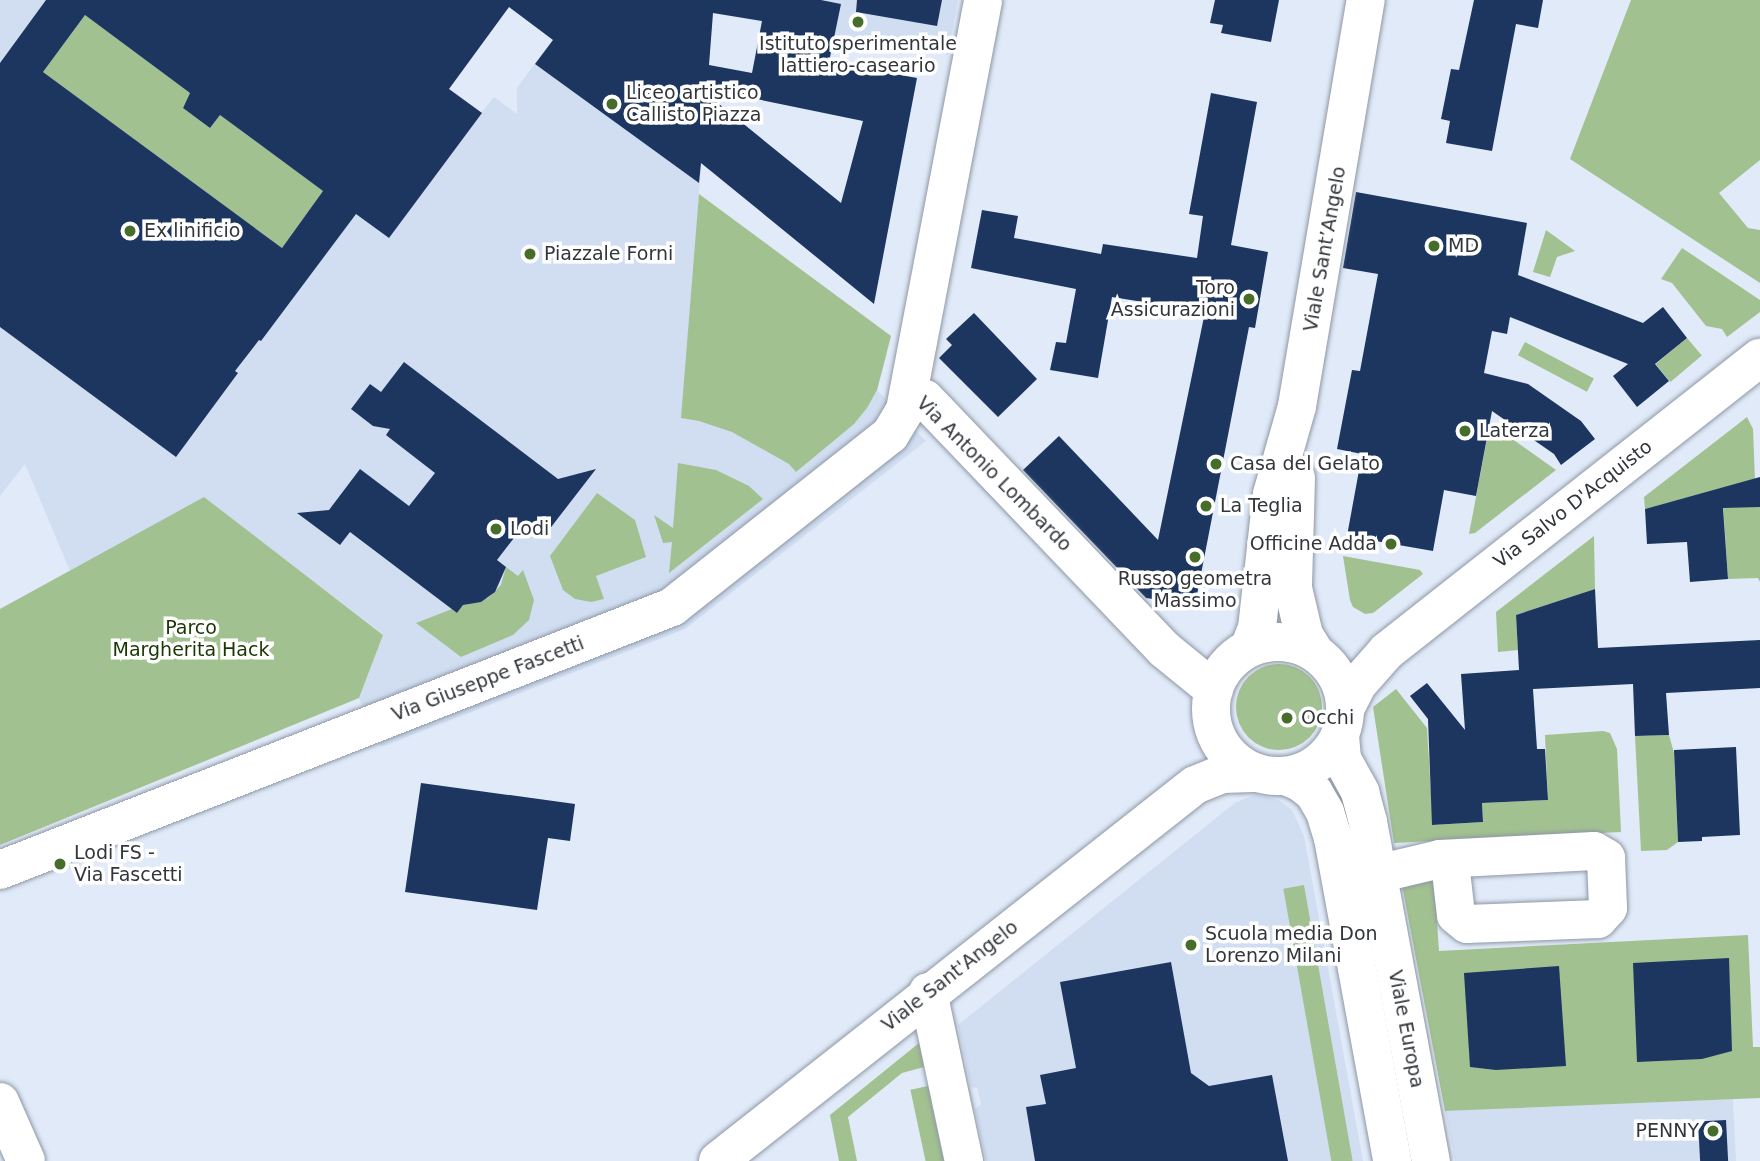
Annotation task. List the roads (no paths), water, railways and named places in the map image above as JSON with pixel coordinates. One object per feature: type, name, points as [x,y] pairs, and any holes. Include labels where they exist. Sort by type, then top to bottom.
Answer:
[{"type":"street","name":"Via Antonio Lombardo","points":[[983,0],[909,392],[925,399],[1165,650],[1213,707]]},
{"type":"street","name":"Viale Sant’Angelo","points":[[1353,92],[1356,0]]},
{"type":"street","name":"Viale Sant’Angelo","points":[[1249,648],[1257,628],[1272,494],[1297,406],[1353,92],[1366,0]]},
{"type":"street","name":"Via Salvo D'Acquisto","points":[[1343,722],[1357,685],[1387,650],[1760,358]]},
{"type":"street","name":"Via Giuseppe Fascetti","points":[[0,870],[672,607],[890,435],[901,420],[909,392]]},
{"type":"street","name":"Viale Sant’Angelo","points":[[1297,406],[1293,588],[1304,635],[1318,654]]},
{"type":"street","points":[[1270,641],[1293,642],[1318,654],[1331,666],[1342,685],[1343,722],[1333,750],[1317,765],[1297,775],[1269,774],[1234,761],[1220,744],[1213,707],[1230,661],[1249,648],[1270,641]]},
{"type":"street","name":"Via Salvo D'Acquisto","points":[[1318,654],[1350,663],[1387,650]]},
{"type":"street","name":"Viale Sant'Angelo","points":[[1184,793],[1207,756],[1213,707]]},
{"type":"street","name":"Viale Europa","points":[[1343,722],[1342,760],[1364,807],[1431,1161]]},
{"type":"street","name":"Viale Sant'Angelo","points":[[718,1161],[928,992],[1184,793],[1209,778],[1269,774]]},
{"type":"street","name":"Viale Europa","points":[[1269,774],[1300,782],[1314,793],[1325,812],[1333,838],[1392,1161]]},
{"type":"street","points":[[1377,874],[1440,859]]},
{"type":"street","points":[[928,992],[964,1161]]},
{"type":"street","points":[[0,1102],[26,1161]]},
{"type":"place","name":"Istituto sperimentale lattiero-caseario","points":[[858,22]]},
{"type":"place","name":"Liceo artistico Callisto Piazza","points":[[612,104]]},
{"type":"place","name":"Ex linificio","points":[[130,231]]},
{"type":"place","name":"MD","points":[[1434,246]]},
{"type":"place","name":"Piazzale Forni","points":[[530,254]]},
{"type":"place","name":"Toro Assicurazioni","points":[[1249,299]]},
{"type":"place","name":"Laterza","points":[[1465,431]]},
{"type":"place","name":"Casa del Gelato","points":[[1216,464]]},
{"type":"place","name":"La Teglia","points":[[1206,506]]},
{"type":"place","name":"Lodi","points":[[496,529]]},
{"type":"place","name":"Officine Adda","points":[[1391,544]]},
{"type":"place","name":"Russo geometra Massimo","points":[[1195,557]]},
{"type":"place","name":"Occhi","points":[[1287,718]]},
{"type":"place","name":"Lodi FS - Via Fascetti","points":[[60,864]]},
{"type":"place","name":"Scuola media Don Lorenzo Milani","points":[[1191,945]]},
{"type":"place","name":"PENNY","points":[[1713,1131]]},
{"type":"park label","name":"Parco Margherita Hack","points":[[191,639]]}]
